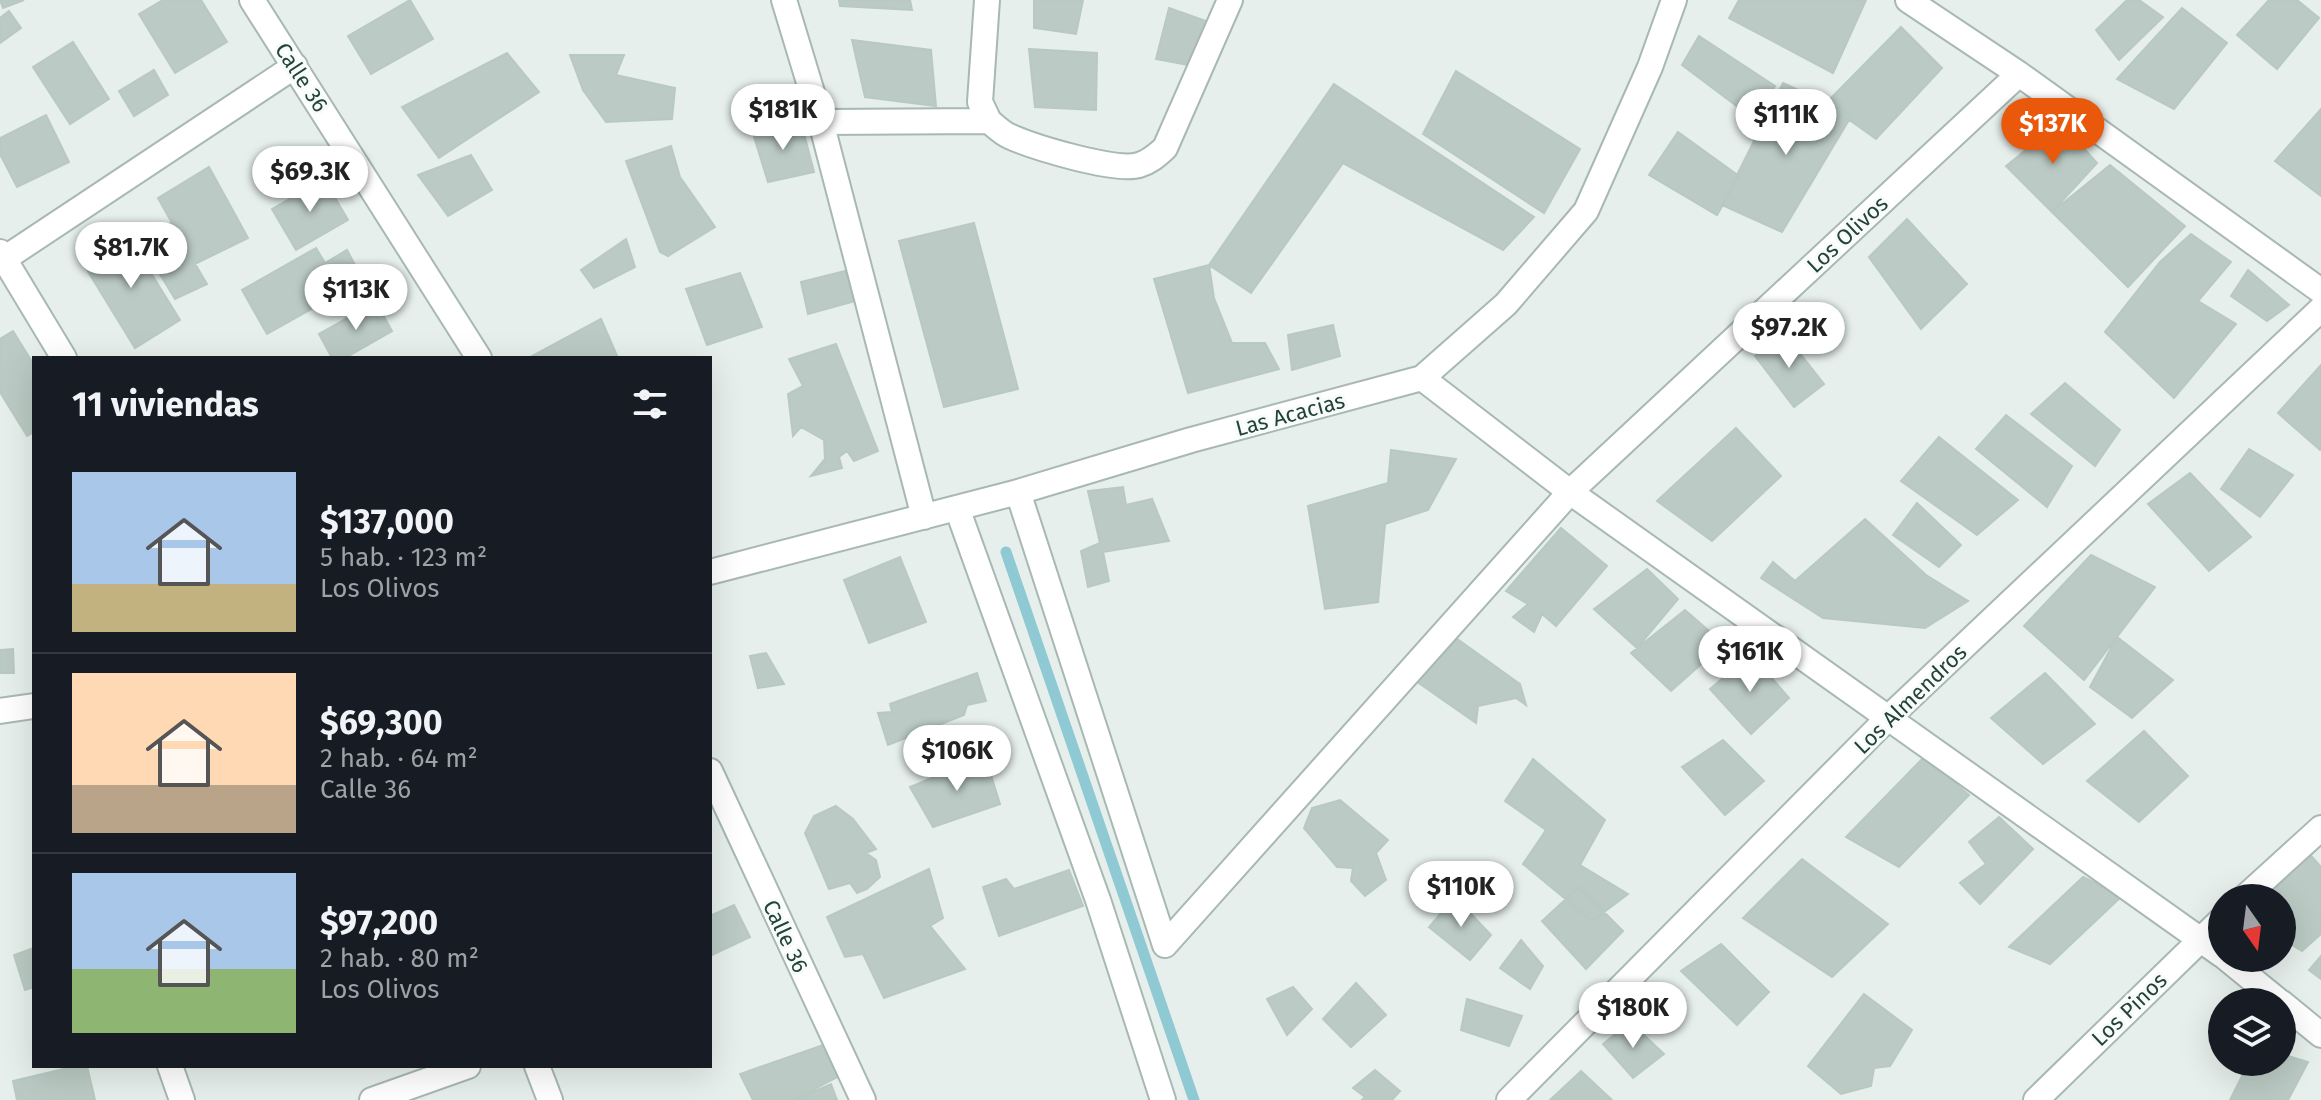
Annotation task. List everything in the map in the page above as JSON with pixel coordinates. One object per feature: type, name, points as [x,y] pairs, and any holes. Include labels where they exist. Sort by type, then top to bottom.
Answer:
[{"type":"street","name":"Calle 36","points":[[252,0],[478,356]]},
{"type":"street","points":[[784,0],[821,122],[924,517]]},
{"type":"street","points":[[987,0],[980,102],[989,121],[1007,135],[1038,147],[1087,160],[1136,166],[1153,160],[1165,148],[1230,0]]},
{"type":"street","name":"Las Acacias","points":[[712,571],[1018,492],[1191,440],[1422,378],[1506,304],[1586,211],[1650,67],[1674,0]]},
{"type":"street","points":[[1908,0],[2019,74],[2321,291]]},
{"type":"street","points":[[63,356],[2,255],[295,66]]},
{"type":"street","name":"Los Olivos","points":[[1018,492],[1165,945],[1570,492],[2019,74]]},
{"type":"street","points":[[821,122],[989,121]]},
{"type":"street","name":"Los Almendros","points":[[1509,1100],[1887,719],[2321,309]]},
{"type":"street","points":[[1422,378],[1570,492],[2208,943]]},
{"type":"street","points":[[957,508],[1098,900],[1163,1100]]},
{"type":"street","points":[[0,711],[32,706]]},
{"type":"street","name":"Calle 36","points":[[712,775],[863,1100]]},
{"type":"street","points":[[2259,884],[2321,828]]},
{"type":"street","name":"Los Pinos","points":[[2036,1100],[2208,932]]},
{"type":"street","points":[[2243,972],[2263,988]]},
{"type":"street","points":[[2296,1015],[2321,1035]]},
{"type":"street","points":[[171,1068],[182,1100]]},
{"type":"street","points":[[372,1100],[462,1068]]},
{"type":"street","points":[[538,1068],[550,1100]]},
{"type":"building","points":[[0,0],[24,0],[3,8]]},
{"type":"building","points":[[163,0],[201,0],[227,42],[175,73],[139,14]]},
{"type":"building","points":[[410,0],[433,39],[371,74],[348,36]]},
{"type":"building","points":[[839,0],[910,0],[912,10],[840,6]]},
{"type":"building","points":[[1034,0],[1083,0],[1076,34],[1034,28]]},
{"type":"building","points":[[1739,0],[1866,0],[1833,73],[1729,18]]},
{"type":"building","points":[[2127,0],[2139,0],[2163,17],[2119,60],[2096,30]]},
{"type":"building","points":[[2269,0],[2297,0],[2319,18],[2277,69],[2237,35]]},
{"type":"building","points":[[1169,8],[1209,22],[1194,66],[1156,59]]},
{"type":"building","points":[[2182,8],[2227,43],[2174,109],[2117,79]]},
{"type":"building","points":[[9,11],[21,28],[0,43],[0,18]]},
{"type":"building","points":[[1901,27],[1942,68],[1876,139],[1826,103]]},
{"type":"building","points":[[1699,36],[1775,86],[1754,119],[1682,65]]},
{"type":"building","points":[[852,40],[931,50],[936,106],[865,97]]},
{"type":"building","points":[[73,42],[109,99],[70,124],[33,67]]},
{"type":"building","points":[[1029,49],[1097,53],[1096,110],[1035,107]]},
{"type":"building","points":[[507,53],[539,92],[439,158],[402,107]]},
{"type":"building","points":[[570,55],[624,55],[616,75],[675,88],[672,119],[606,122],[583,90]]},
{"type":"building","points":[[154,70],[168,95],[134,116],[119,91]]},
{"type":"building","points":[[1456,71],[1580,149],[1544,213],[1423,134]]},
{"type":"building","points":[[1783,83],[1852,115],[1782,232],[1722,205]]},
{"type":"building","points":[[1334,84],[1534,217],[1503,250],[1343,163],[1251,293],[1209,265]]},
{"type":"building","points":[[2321,109],[2321,196],[2275,161]]},
{"type":"building","points":[[46,115],[69,162],[17,187],[0,154],[0,138]]},
{"type":"building","points":[[2060,122],[2097,163],[2052,212],[2006,166]]},
{"type":"building","points":[[802,126],[814,172],[768,182],[751,127]]},
{"type":"building","points":[[1678,132],[1739,176],[1717,215],[1649,175]]},
{"type":"building","points":[[671,146],[680,177],[715,227],[668,256],[660,252],[626,161]]},
{"type":"building","points":[[471,155],[492,190],[448,216],[418,175]]},
{"type":"building","points":[[2110,165],[2185,226],[2128,287],[2052,212]]},
{"type":"building","points":[[209,167],[248,238],[195,264],[158,198]]},
{"type":"building","points":[[324,179],[348,220],[296,250],[272,209]]},
{"type":"building","points":[[1907,219],[1967,284],[1921,329],[1869,257]]},
{"type":"building","points":[[171,223],[207,284],[175,299],[140,241]]},
{"type":"building","points":[[974,223],[1018,389],[944,407],[899,241]]},
{"type":"building","points":[[126,233],[180,320],[135,348],[81,260]]},
{"type":"building","points":[[2191,234],[2231,262],[2198,301],[2236,324],[2174,398],[2105,332],[2160,262]]},
{"type":"building","points":[[626,239],[635,267],[594,288],[581,270]]},
{"type":"building","points":[[316,248],[325,263],[347,250],[363,280],[267,334],[242,290]]},
{"type":"building","points":[[1209,265],[1214,298],[1232,343],[1265,343],[1279,369],[1188,393],[1154,279]]},
{"type":"building","points":[[2248,270],[2289,305],[2267,321],[2231,296]]},
{"type":"building","points":[[845,271],[855,301],[808,314],[801,282]]},
{"type":"building","points":[[740,273],[762,327],[707,345],[686,289]]},
{"type":"building","points":[[376,302],[392,331],[348,356],[331,356],[319,334]]},
{"type":"building","points":[[601,319],[617,356],[532,356]]},
{"type":"building","points":[[1333,325],[1340,356],[1292,370],[1288,335]]},
{"type":"building","points":[[13,331],[32,362],[32,433],[27,436],[0,392],[0,339]]},
{"type":"building","points":[[1784,333],[1824,384],[1794,407],[1755,356]]},
{"type":"building","points":[[836,344],[878,451],[854,461],[847,451],[839,457],[842,468],[811,476],[825,459],[824,440],[801,427],[793,436],[788,394],[803,386],[789,359]]},
{"type":"building","points":[[2321,365],[2321,449],[2320,450],[2278,413]]},
{"type":"building","points":[[2065,383],[2120,430],[2095,466],[2031,414]]},
{"type":"building","points":[[2006,415],[2072,466],[2047,507],[1976,449]]},
{"type":"building","points":[[1736,428],[1781,476],[1712,541],[1657,501]]},
{"type":"building","points":[[1939,437],[2018,500],[1977,535],[1901,481]]},
{"type":"building","points":[[2249,449],[2293,475],[2260,517],[2221,489]]},
{"type":"building","points":[[1391,450],[1456,459],[1428,510],[1385,524],[1378,602],[1325,609],[1308,506],[1388,483]]},
{"type":"building","points":[[2190,473],[2251,537],[2209,571],[2148,504]]},
{"type":"building","points":[[1123,487],[1126,505],[1152,499],[1169,541],[1103,552],[1109,581],[1088,587],[1081,551],[1100,543],[1088,491]]},
{"type":"building","points":[[1917,503],[1961,545],[1939,567],[1893,535]]},
{"type":"building","points":[[1865,519],[1926,575],[1968,601],[1925,628],[1823,618],[1761,578],[1773,562],[1795,581]]},
{"type":"building","points":[[1561,528],[1607,566],[1556,626],[1542,614],[1534,632],[1513,617],[1528,604],[1506,591]]},
{"type":"building","points":[[2091,555],[2155,587],[2084,680],[2024,626]]},
{"type":"building","points":[[900,557],[926,622],[869,643],[844,580]]},
{"type":"building","points":[[1647,569],[1678,599],[1637,648],[1594,609]]},
{"type":"building","points":[[1685,610],[1724,644],[1671,691],[1631,653]]},
{"type":"building","points":[[2117,637],[2173,680],[2132,718],[2090,687]]},
{"type":"building","points":[[1456,638],[1520,684],[1526,705],[1516,698],[1478,706],[1476,723],[1416,681]]},
{"type":"building","points":[[13,649],[14,673],[0,673],[0,650]]},
{"type":"building","points":[[766,653],[784,684],[758,688],[750,656]]},
{"type":"building","points":[[1751,654],[1789,698],[1751,734],[1710,689]]},
{"type":"building","points":[[977,673],[986,701],[967,705],[964,715],[888,745],[878,713],[892,712],[890,704]]},
{"type":"building","points":[[2045,673],[2095,724],[2043,764],[1991,718]]},
{"type":"building","points":[[2144,731],[2188,776],[2139,822],[2087,781]]},
{"type":"building","points":[[1723,740],[1764,781],[1725,815],[1682,767]]},
{"type":"building","points":[[985,756],[1000,804],[933,827],[910,787]]},
{"type":"building","points":[[1924,757],[1969,795],[1899,867],[1846,837]]},
{"type":"building","points":[[1533,759],[1605,820],[1580,865],[1628,894],[1592,921],[1523,864],[1546,830],[1505,801]]},
{"type":"building","points":[[1340,800],[1388,840],[1376,853],[1386,880],[1365,896],[1351,881],[1353,868],[1337,867],[1304,828],[1312,808]]},
{"type":"building","points":[[836,806],[853,819],[876,849],[866,853],[876,860],[880,877],[867,889],[857,893],[850,883],[829,889],[805,833],[814,816]]},
{"type":"building","points":[[1999,817],[2033,849],[1980,904],[1960,883],[1986,864],[1969,842]]},
{"type":"building","points":[[2306,850],[2321,867],[2321,934],[2302,951],[2296,947],[2296,884],[2271,884]]},
{"type":"building","points":[[1802,859],[1888,924],[1832,977],[1743,918]]},
{"type":"building","points":[[929,869],[943,918],[930,926],[965,969],[884,998],[863,954],[845,957],[827,917]]},
{"type":"building","points":[[1069,870],[1083,906],[999,936],[983,887],[1006,879],[1014,889]]},
{"type":"building","points":[[2083,877],[2122,896],[2050,964],[2009,947]]},
{"type":"building","points":[[1579,887],[1623,931],[1586,969],[1542,921]]},
{"type":"building","points":[[1455,897],[1491,935],[1470,960],[1429,927]]},
{"type":"building","points":[[734,905],[750,937],[712,955],[712,915]]},
{"type":"building","points":[[1521,940],[1543,966],[1530,989],[1500,968]]},
{"type":"building","points":[[1721,944],[1769,992],[1737,1025],[1681,971]]},
{"type":"building","points":[[32,949],[32,988],[25,990],[14,955]]},
{"type":"building","points":[[2321,956],[2321,979],[2309,970]]},
{"type":"building","points":[[1356,983],[1386,1015],[1351,1047],[1323,1019]]},
{"type":"building","points":[[1293,987],[1312,1009],[1287,1035],[1267,999]]},
{"type":"building","points":[[1864,994],[1912,1030],[1890,1066],[1874,1068],[1871,1086],[1841,1094],[1808,1066]]},
{"type":"building","points":[[1467,999],[1522,1016],[1509,1046],[1461,1030]]},
{"type":"building","points":[[1630,1022],[1664,1054],[1633,1078],[1603,1044]]},
{"type":"building","points":[[829,1043],[841,1075],[794,1100],[753,1100],[740,1074]]},
{"type":"building","points":[[2296,1058],[2308,1062],[2288,1100],[2230,1100],[2242,1076],[2296,1076]]},
{"type":"building","points":[[68,1068],[87,1068],[95,1100],[17,1100],[13,1081]]},
{"type":"building","points":[[1375,1070],[1400,1091],[1392,1100],[1362,1100],[1365,1097],[1353,1088]]},
{"type":"building","points":[[1581,1071],[1612,1100],[1550,1100]]},
{"type":"building","points":[[831,1084],[837,1100],[795,1100]]},
{"type":"waterway","points":[[1006,552],[1194,1100]]}]
